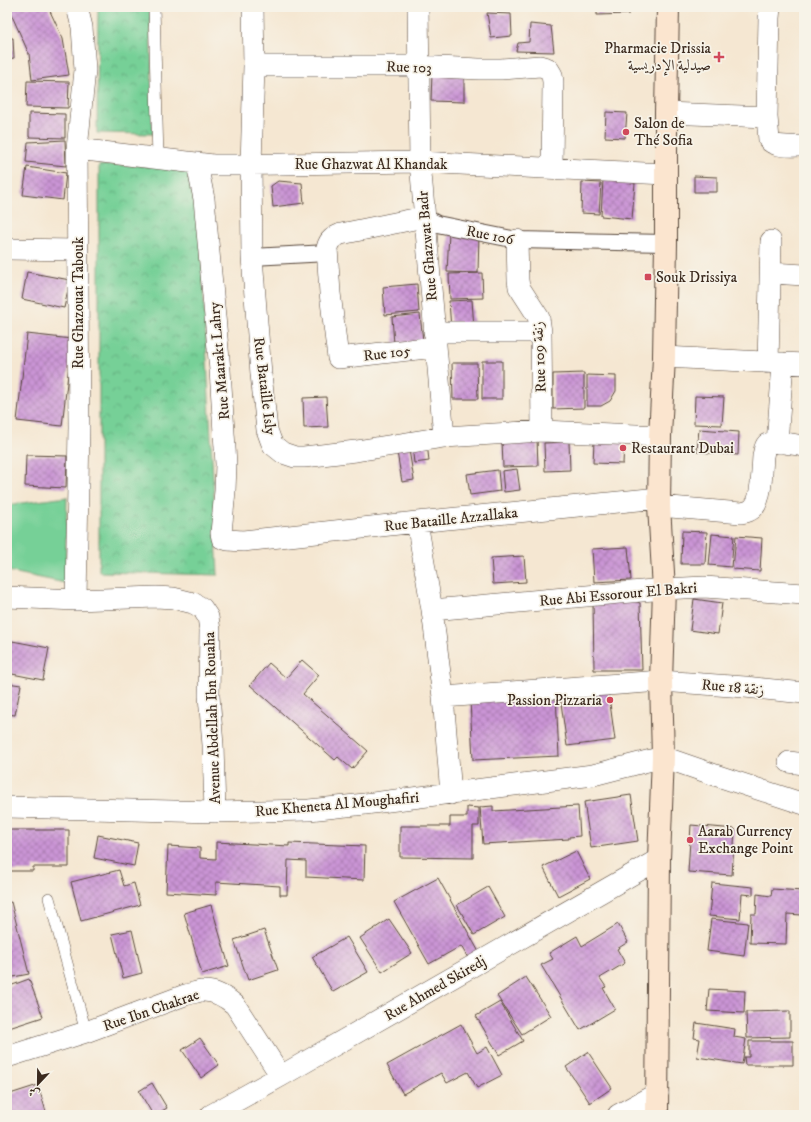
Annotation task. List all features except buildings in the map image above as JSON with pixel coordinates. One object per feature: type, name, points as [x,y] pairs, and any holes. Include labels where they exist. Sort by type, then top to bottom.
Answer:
[{"type":"main road","points":[[657,1115],[659,859],[663,757],[662,681],[664,589],[659,502],[660,436],[664,356],[668,7]]},
{"type":"street","name":"Rue Ghazouat Tabouk","points":[[76,7],[82,27],[85,70],[77,149],[79,427],[76,600]]},
{"type":"street","name":"Rue Bataille Isly","points":[[253,7],[254,66],[251,165],[252,258],[267,430],[271,441],[278,449],[288,456],[312,457],[444,437],[542,431],[660,436]]},
{"type":"street","name":"Rue Ghazwat Badr","points":[[418,7],[420,162],[444,437]]},
{"type":"street","points":[[770,7],[767,117],[768,136],[771,143],[778,145],[804,146]]},
{"type":"street","name":"Rue 103","points":[[254,66],[418,66],[501,69],[544,67],[549,70],[552,75],[553,82],[552,168]]},
{"type":"street","points":[[666,113],[767,117]]},
{"type":"street","name":"Rue Ghazwat Al Khandak","points":[[77,149],[224,166],[420,162],[665,174]]},
{"type":"street","name":"Rue Maarakt Lahry","points":[[197,164],[204,199],[220,370],[226,464],[221,533],[222,538],[225,539],[232,541],[243,540]]},
{"type":"street","points":[[252,258],[328,252],[330,240],[342,234],[424,217]]},
{"type":"street","name":"Rue 106","points":[[424,217],[437,224],[517,240],[666,244]]},
{"type":"street","name":"Rue 109 زنقة","points":[[517,240],[519,287],[539,318],[541,332],[542,431]]},
{"type":"street","points":[[772,241],[771,274],[776,363],[777,443],[804,446]]},
{"type":"street","points":[[7,249],[78,250]]},
{"type":"street","name":"Rue 105","points":[[328,252],[330,293],[338,358],[435,339],[541,332]]},
{"type":"street","points":[[771,274],[804,275]]},
{"type":"street","points":[[664,356],[804,364]]},
{"type":"street","name":"Rue Bataille Azzallaka","points":[[243,540],[417,522],[659,502],[741,513],[754,508],[760,489],[764,449],[767,444],[777,443]]},
{"type":"street","points":[[417,522],[432,610],[443,697],[451,794]]},
{"type":"street","name":"Rue Abi Essorour El Bakri","points":[[432,610],[664,589],[704,587],[804,594]]},
{"type":"street","name":"Avenue Abdellah Ibn Rouaha","points":[[7,597],[76,600],[156,597],[173,598],[193,603],[202,608],[208,617],[210,630],[209,696],[213,745],[215,812]]},
{"type":"street","name":"Rue 18 زنقة","points":[[443,697],[662,681],[804,693]]},
{"type":"street","points":[[663,757],[804,804]]},
{"type":"street","name":"Rue Kheneta Al Moughafiri","points":[[7,807],[215,812],[309,810],[451,794],[593,775],[663,757]]},
{"type":"street","name":"Rue Ahmed Skiredj","points":[[211,1115],[659,859]]},
{"type":"street","name":"Rue Ibn Chakrae","points":[[7,1057],[86,1032],[185,995],[201,991],[213,992],[226,998],[235,1005],[281,1076]]},
{"type":"street","points":[[618,1115],[658,1093]]},
{"type":"lane","points":[[154,7],[158,159]]},
{"type":"lane","points":[[49,898],[86,1032]]},
{"type":"green space","points":[[98,7],[150,7],[153,134],[97,133]]},
{"type":"green space","points":[[99,165],[197,166],[218,575],[99,572]]},
{"type":"green space","points":[[67,497],[65,583],[7,571],[7,505]]},
{"type":"place","name":"Pharmacie Drissia صيدلية الإدريسية","points":[[719,57]]},
{"type":"place","name":"Salon de Thé Sofia","points":[[626,132]]},
{"type":"place","name":"Souk Drissiya","points":[[648,277]]},
{"type":"place","name":"Restaurant Dubai","points":[[623,448]]},
{"type":"place","name":"Passion Pizzaria","points":[[610,700]]},
{"type":"place","name":"Aarab Currency Exchange Point","points":[[690,840]]}]
